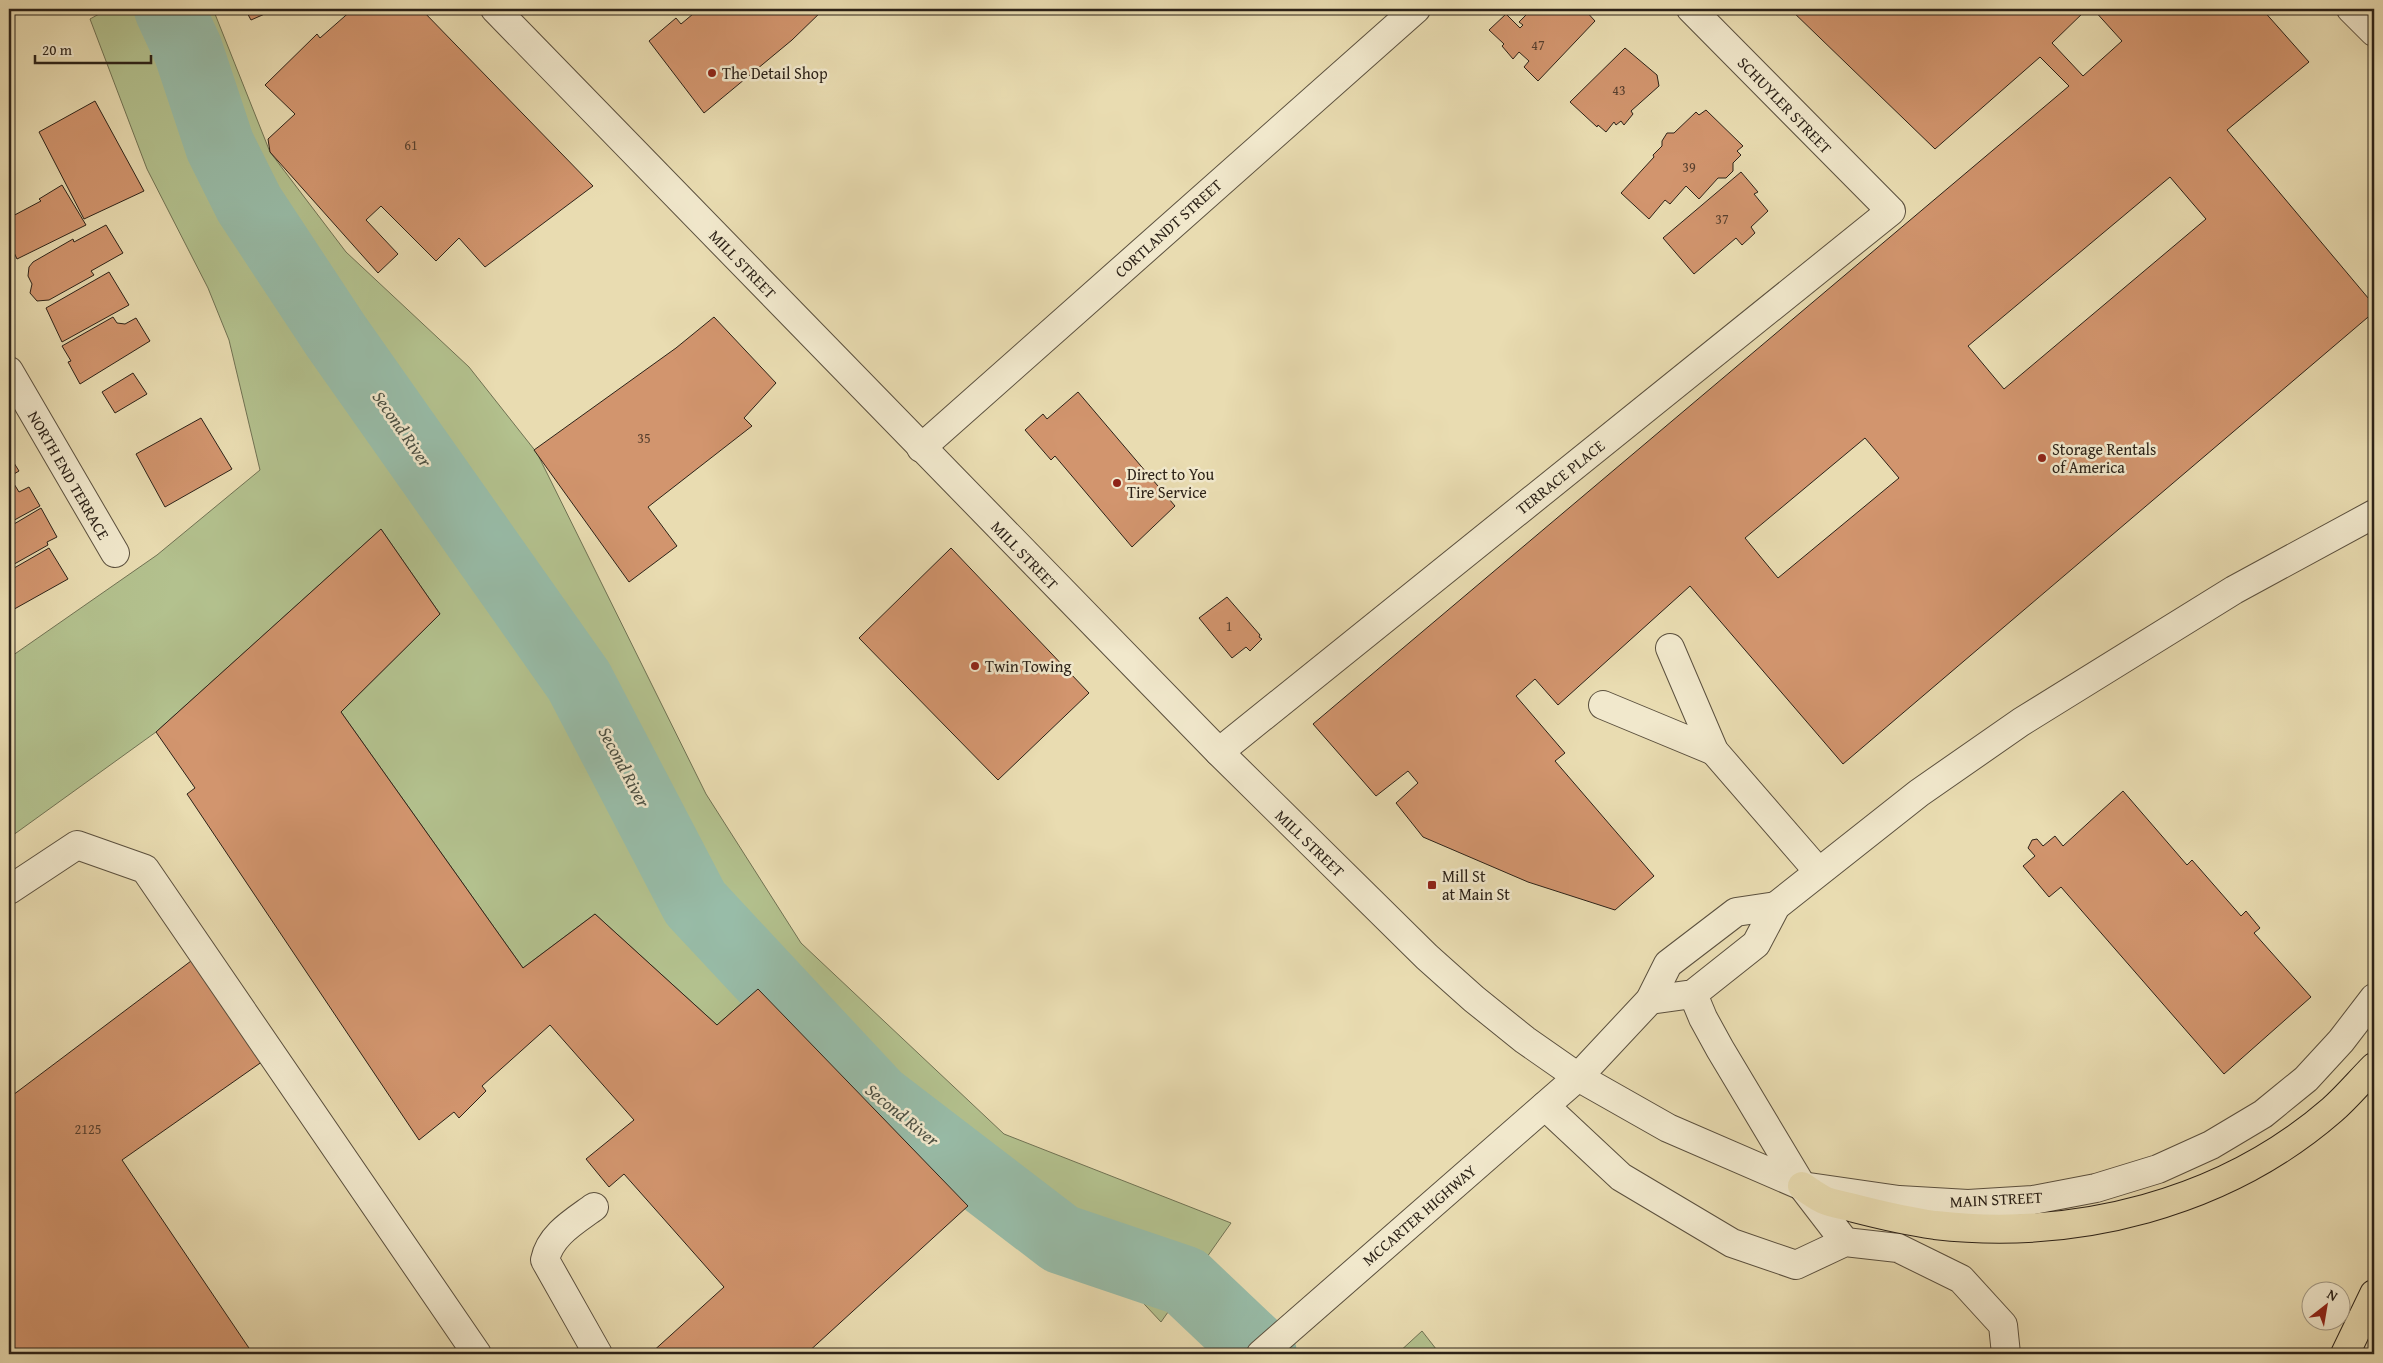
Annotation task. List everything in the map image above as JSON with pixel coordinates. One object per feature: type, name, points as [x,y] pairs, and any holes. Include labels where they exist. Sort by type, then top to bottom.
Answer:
[{"type":"highway","points":[[1802,1186],[1824,1200],[1898,1220],[1966,1228],[2033,1228],[2100,1220],[2172,1201],[2230,1178],[2287,1143],[2332,1110],[2374,1067]]},
{"type":"highway","points":[[2345,1354],[2374,1294]]},
{"type":"street","name":"MILL STREET","points":[[494,9],[1219,752],[1427,958],[1525,1040],[1578,1076]]},
{"type":"street","name":"CORTLANDT STREET","points":[[921,448],[1416,9]]},
{"type":"street","name":"SCHUYLER STREET","points":[[1691,9],[1880,202]]},
{"type":"street","points":[[2351,9],[2374,32]]},
{"type":"street","name":"TERRACE PLACE","points":[[1219,752],[1891,211],[1880,202]]},
{"type":"street","name":"NORTH END TERRACE","points":[[9,371],[115,553]]},
{"type":"street","points":[[1650,1000],[1693,994],[1756,944],[1776,906],[1818,871],[1919,793],[2021,722],[2234,590],[2374,514]]},
{"type":"street","points":[[1670,648],[1714,751],[1818,871]]},
{"type":"street","points":[[1603,705],[1714,751]]},
{"type":"street","points":[[9,890],[77,845],[145,869],[477,1354]]},
{"type":"street","name":"MCCARTER HIGHWAY","points":[[1261,1354],[1578,1076],[1650,1000],[1668,964],[1736,912],[1776,906]]},
{"type":"street","points":[[1693,994],[1703,1018],[1720,1049],[1802,1186],[1845,1242]]},
{"type":"street","name":"MAIN STREET","points":[[1578,1076],[1668,1128],[1802,1186],[1899,1200],[1968,1204],[2033,1200],[2087,1190],[2158,1169],[2210,1145],[2263,1114],[2306,1079],[2341,1041],[2374,998]]},
{"type":"street","points":[[1545,1106],[1621,1177],[1732,1242],[1796,1264],[1845,1242],[1898,1248],[1961,1279],[2003,1324],[2006,1354]]},
{"type":"street","points":[[594,1207],[557,1236],[547,1248],[545,1260],[598,1354]]},
{"type":"green space","points":[[108,9],[213,9],[270,152],[346,252],[469,367],[537,453],[706,794],[801,943],[1004,1134],[1231,1223],[1161,1322],[1117,1275],[968,1206],[758,989],[717,1025],[595,914],[523,968],[341,712],[440,614],[381,529],[156,732],[9,838],[9,658],[157,555],[260,470],[229,340],[208,288],[147,169],[90,19]]},
{"type":"green space","points":[[1422,1331],[1440,1354],[1397,1354]]},
{"type":"building","points":[[245,9],[276,9],[251,20]]},
{"type":"building","points":[[353,9],[421,9],[593,186],[485,267],[459,238],[436,261],[381,206],[366,220],[398,254],[378,273],[270,152],[268,139],[295,114],[265,85],[317,34],[320,38]]},
{"type":"building","name":"The Detail Shop","points":[[699,9],[704,13],[710,9],[824,9],[792,40],[704,113],[649,41],[676,18],[681,24]]},
{"type":"building","points":[[1538,9],[1584,9],[1595,21],[1538,81],[1524,67],[1529,61],[1519,52],[1513,59],[1502,46],[1504,44],[1489,30],[1506,14],[1520,28],[1523,25],[1519,22],[1529,12],[1533,14]]},
{"type":"building","name":"Storage Rentals of America","points":[[1790,9],[2087,9],[2052,43],[2083,76],[2122,41],[2093,9],[2262,9],[2309,62],[2227,130],[2374,305],[2374,312],[1843,764],[1690,586],[1558,705],[1535,679],[1516,696],[1565,753],[1555,761],[1654,876],[1615,910],[1528,882],[1423,837],[1396,803],[1418,783],[1408,771],[1376,796],[1313,724],[2069,86],[2040,57],[1935,149]],"holes":[[[2170,177],[2206,219],[2004,389],[1968,346]],[[1865,438],[1899,478],[1778,578],[1745,538]]]},
{"type":"building","points":[[1625,48],[1657,75],[1659,86],[1631,111],[1633,114],[1624,125],[1621,121],[1616,125],[1614,122],[1606,132],[1598,125],[1597,127],[1570,102]]},
{"type":"building","points":[[95,101],[144,191],[84,219],[39,132]]},
{"type":"building","points":[[1706,110],[1743,146],[1737,151],[1741,155],[1733,163],[1733,171],[1726,178],[1718,178],[1699,199],[1686,186],[1670,204],[1665,200],[1649,219],[1621,193],[1654,157],[1653,155],[1662,146],[1662,141],[1667,133],[1674,133],[1696,112],[1699,115]]},
{"type":"building","points":[[1741,172],[1758,192],[1754,194],[1768,211],[1751,227],[1755,233],[1742,245],[1736,238],[1694,274],[1663,238]]},
{"type":"building","points":[[62,185],[86,225],[17,259],[9,242],[9,218],[41,201],[39,199]]},
{"type":"building","points":[[106,225],[123,253],[91,271],[94,275],[49,300],[37,301],[30,293],[32,284],[28,276],[29,267],[33,262],[73,239],[74,242]]},
{"type":"building","points":[[109,272],[129,305],[62,342],[46,308]]},
{"type":"building","points":[[113,317],[117,323],[125,324],[136,318],[150,341],[80,384],[68,362],[71,361],[62,346]]},
{"type":"building","points":[[714,317],[776,383],[744,418],[752,426],[648,507],[677,546],[629,582],[534,450],[676,348]]},
{"type":"building","points":[[133,373],[147,394],[115,413],[102,392]]},
{"type":"building","name":"Direct to You Tire Service","points":[[1078,392],[1175,506],[1132,547],[1055,456],[1051,460],[1025,430],[1043,414],[1047,419]]},
{"type":"building","points":[[201,418],[232,469],[165,507],[136,454]]},
{"type":"building","points":[[9,455],[19,471],[9,477]]},
{"type":"building","points":[[11,479],[19,492],[29,487],[40,506],[9,523],[9,480]]},
{"type":"building","points":[[41,508],[57,537],[47,542],[48,545],[9,567],[9,527]]},
{"type":"building","points":[[381,529],[440,614],[341,712],[523,968],[595,914],[717,1025],[758,989],[968,1206],[806,1354],[650,1354],[724,1287],[624,1174],[609,1187],[586,1159],[634,1120],[550,1025],[482,1086],[486,1091],[459,1118],[454,1112],[419,1140],[187,794],[195,788],[156,732]]},
{"type":"building","points":[[49,548],[68,579],[9,612],[9,571]]},
{"type":"building","name":"Twin Towing","points":[[951,548],[1089,693],[998,780],[859,638]]},
{"type":"building","points":[[1227,597],[1262,639],[1250,651],[1246,647],[1232,658],[1199,618]]},
{"type":"building","points":[[2123,791],[2187,865],[2192,860],[2241,916],[2246,911],[2260,928],[2254,933],[2311,997],[2224,1074],[2061,887],[2049,897],[2023,866],[2035,856],[2028,848],[2032,840],[2037,839],[2043,846],[2055,836],[2063,846]]},
{"type":"building","points":[[195,958],[266,1059],[122,1160],[253,1354],[9,1354],[9,1098]]},
{"type":"waterway","name":"Second River","points":[[169,9],[188,50],[220,146],[249,204],[336,336],[579,681],[695,903],[877,1098],[1061,1239],[1185,1281],[1262,1354]]},
{"type":"place","name":"The Detail Shop","points":[[712,73]]},
{"type":"place","name":"Storage Rentals of America","points":[[2042,458]]},
{"type":"place","name":"Direct to You Tire Service","points":[[1117,483]]},
{"type":"place","name":"Twin Towing","points":[[975,666]]},
{"type":"place","name":"Mill St at Main St","points":[[1432,885]]}]
